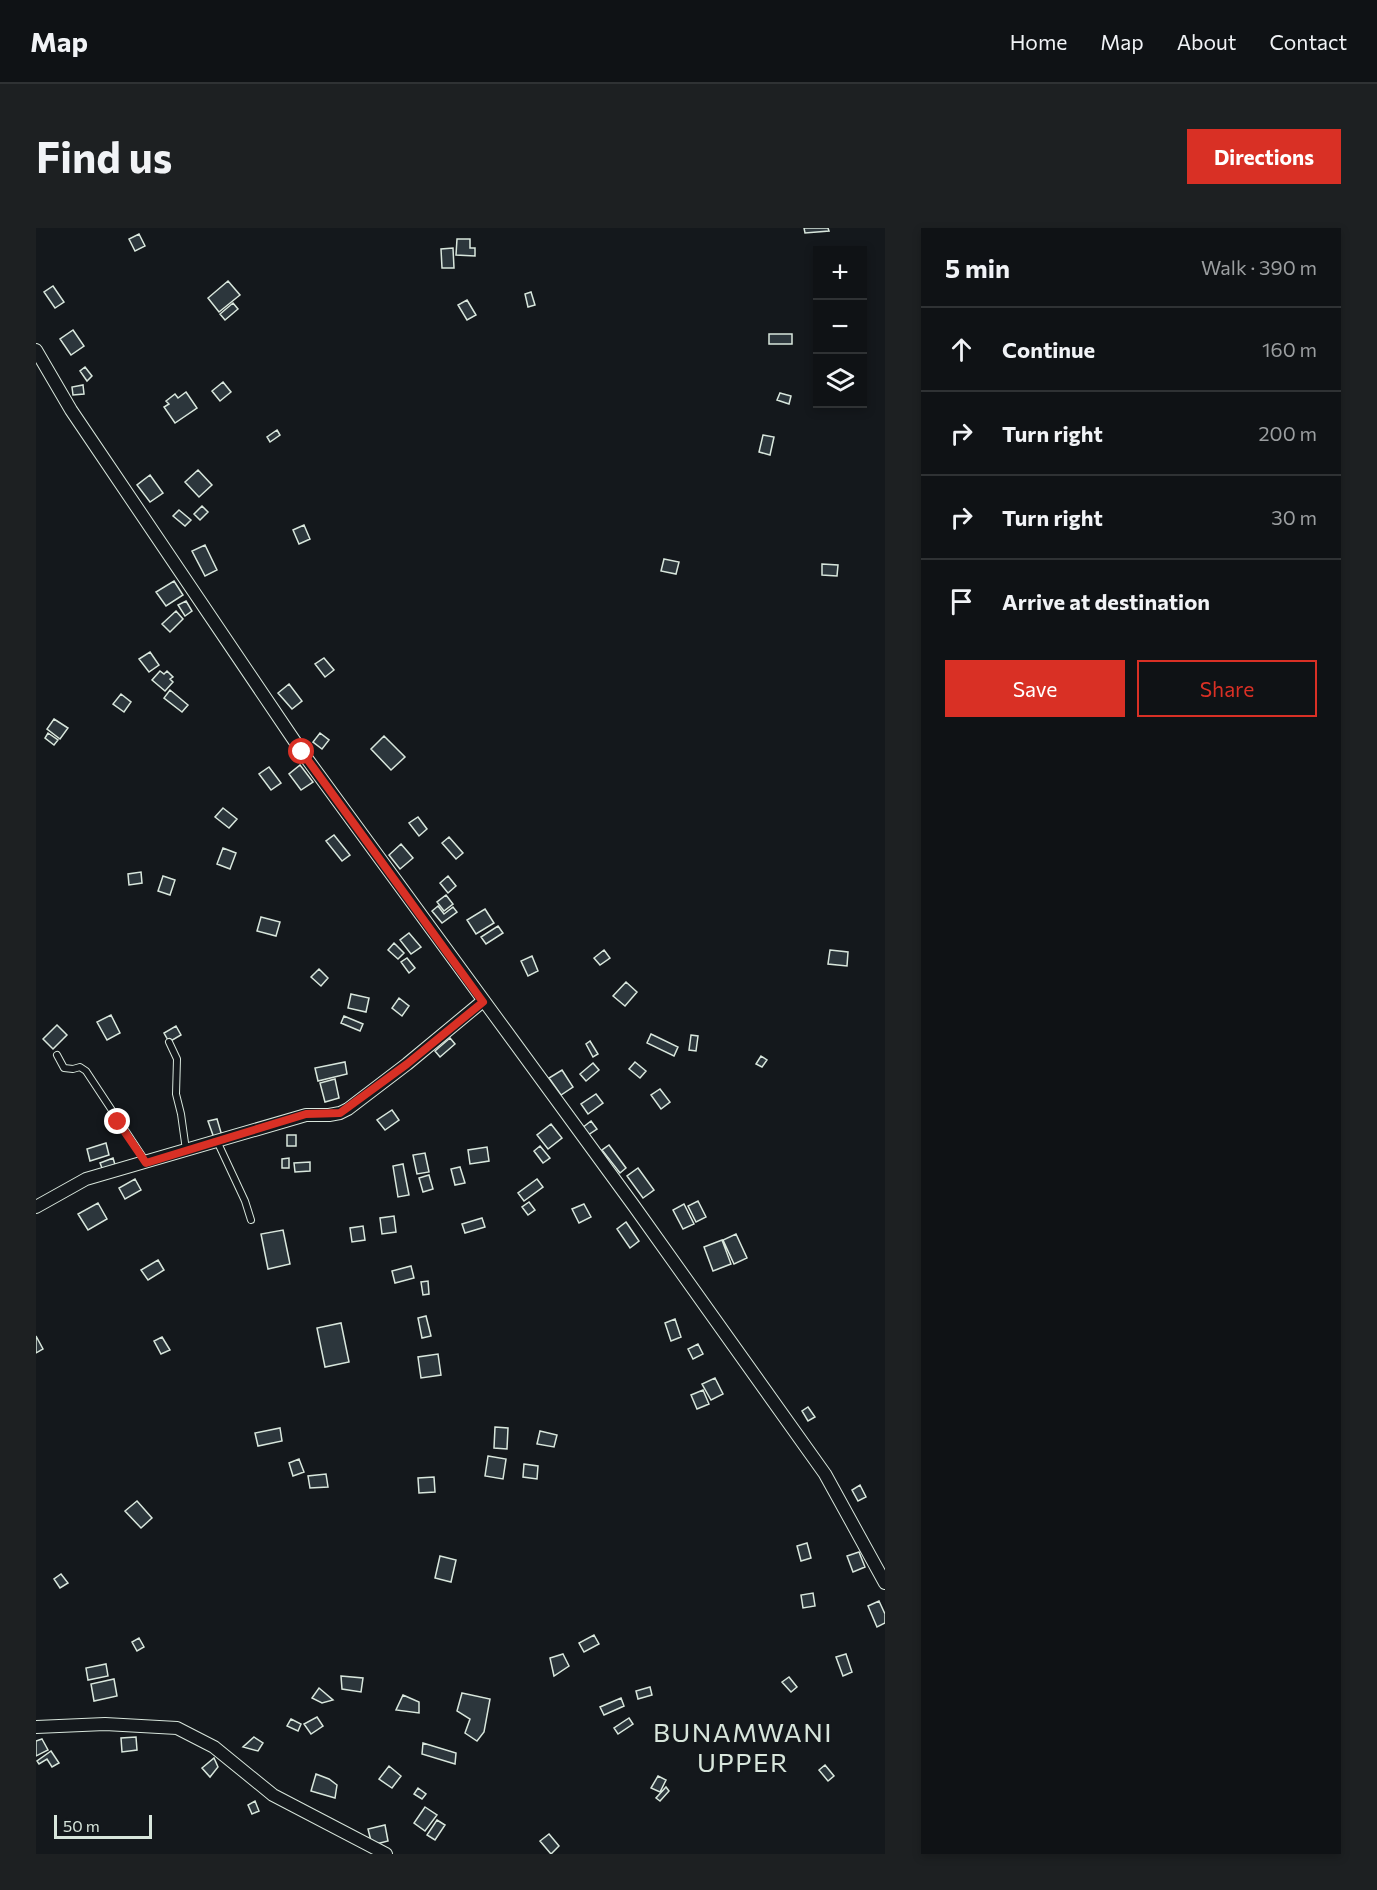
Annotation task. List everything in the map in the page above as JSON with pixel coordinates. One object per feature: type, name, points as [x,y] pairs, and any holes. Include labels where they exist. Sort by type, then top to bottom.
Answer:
[{"type":"street","points":[[36,350],[71,410],[302,752],[825,1474],[885,1583]]},
{"type":"street","points":[[36,1206],[86,1179],[306,1114],[340,1113],[407,1064],[483,1002]]},
{"type":"street","points":[[36,1727],[105,1724],[177,1728],[214,1747],[273,1795],[386,1854]]},
{"type":"lane","points":[[169,1042],[177,1059],[176,1094],[182,1114],[186,1150]]},
{"type":"lane","points":[[57,1055],[64,1068],[80,1067],[86,1071],[146,1163]]},
{"type":"lane","points":[[217,1142],[245,1201],[251,1220]]},
{"type":"building","points":[[804,228],[828,228],[829,231],[805,233]]},
{"type":"building","points":[[139,234],[145,246],[135,251],[129,239]]},
{"type":"building","points":[[457,239],[470,239],[470,248],[475,248],[475,256],[456,255]]},
{"type":"building","points":[[453,248],[454,268],[442,268],[441,249]]},
{"type":"building","points":[[228,281],[240,295],[219,312],[208,298]]},
{"type":"building","points":[[53,286],[64,302],[55,308],[44,292]]},
{"type":"building","points":[[531,292],[535,305],[528,307],[525,294]]},
{"type":"building","points":[[467,300],[476,315],[467,320],[458,305]]},
{"type":"building","points":[[233,303],[238,309],[225,320],[220,314]]},
{"type":"building","points":[[73,330],[84,346],[71,355],[60,339]]},
{"type":"building","points":[[769,334],[792,334],[792,344],[769,344]]},
{"type":"building","points":[[85,367],[92,376],[87,381],[80,371]]},
{"type":"building","points":[[223,382],[231,392],[220,401],[212,391]]},
{"type":"building","points":[[83,385],[84,394],[73,395],[72,387]]},
{"type":"building","points":[[186,392],[197,408],[175,423],[164,407],[169,404],[166,401],[175,394],[178,398]]},
{"type":"building","points":[[780,393],[791,396],[789,404],[777,400]]},
{"type":"building","points":[[277,430],[280,435],[270,442],[267,437]]},
{"type":"building","points":[[763,435],[774,437],[770,455],[759,452]]},
{"type":"building","points":[[198,470],[212,485],[199,497],[185,482]]},
{"type":"building","points":[[150,475],[163,493],[150,502],[137,485]]},
{"type":"building","points":[[202,506],[208,512],[200,520],[194,514]]},
{"type":"building","points":[[179,510],[191,520],[185,526],[173,516]]},
{"type":"building","points":[[304,525],[310,539],[299,544],[293,530]]},
{"type":"building","points":[[205,545],[217,570],[205,576],[192,551]]},
{"type":"building","points":[[664,559],[679,562],[676,574],[661,571]]},
{"type":"building","points":[[822,564],[838,565],[837,576],[822,575]]},
{"type":"building","points":[[174,581],[183,595],[166,606],[156,592]]},
{"type":"building","points":[[186,601],[192,611],[185,616],[178,605]]},
{"type":"building","points":[[176,611],[183,619],[170,632],[162,624]]},
{"type":"building","points":[[150,652],[159,665],[149,672],[139,659]]},
{"type":"building","points":[[324,658],[334,670],[325,677],[315,664]]},
{"type":"building","points":[[160,671],[164,674],[167,671],[173,677],[170,679],[173,682],[165,691],[152,680]]},
{"type":"building","points":[[289,684],[302,701],[292,709],[278,693]]},
{"type":"building","points":[[170,690],[188,705],[182,712],[164,698]]},
{"type":"building","points":[[121,694],[131,702],[124,712],[113,704]]},
{"type":"building","points":[[54,719],[68,728],[60,739],[47,729]]},
{"type":"building","points":[[48,733],[58,740],[54,745],[45,738]]},
{"type":"building","points":[[320,733],[329,740],[322,749],[313,742]]},
{"type":"building","points":[[384,736],[405,757],[391,770],[371,749]]},
{"type":"building","points":[[300,765],[313,782],[301,790],[289,774]]},
{"type":"building","points":[[269,767],[281,783],[271,790],[259,774]]},
{"type":"building","points":[[223,808],[237,819],[229,828],[215,817]]},
{"type":"building","points":[[418,817],[427,829],[419,836],[409,823]]},
{"type":"building","points":[[334,835],[350,855],[342,861],[326,841]]},
{"type":"building","points":[[449,837],[463,853],[456,859],[442,843]]},
{"type":"building","points":[[401,844],[413,858],[400,869],[389,855]]},
{"type":"building","points":[[223,848],[236,853],[230,869],[217,864]]},
{"type":"building","points":[[141,872],[142,883],[129,885],[128,874]]},
{"type":"building","points":[[163,876],[175,880],[170,895],[158,891]]},
{"type":"building","points":[[448,876],[456,886],[448,893],[440,883]]},
{"type":"building","points":[[446,895],[453,904],[444,911],[437,902]]},
{"type":"building","points":[[438,906],[444,914],[453,907],[457,912],[442,923],[432,911]]},
{"type":"building","points":[[485,909],[494,923],[476,934],[467,920]]},
{"type":"building","points":[[261,917],[280,922],[276,936],[257,931]]},
{"type":"building","points":[[498,926],[503,933],[486,944],[481,937]]},
{"type":"building","points":[[409,933],[421,947],[411,954],[400,940]]},
{"type":"building","points":[[394,943],[404,953],[398,959],[388,950]]},
{"type":"building","points":[[604,950],[610,958],[600,965],[594,958]]},
{"type":"building","points":[[830,950],[848,952],[847,966],[828,964]]},
{"type":"building","points":[[532,956],[538,971],[528,976],[521,961]]},
{"type":"building","points":[[407,958],[415,968],[409,973],[401,962]]},
{"type":"building","points":[[319,969],[328,978],[321,986],[311,977]]},
{"type":"building","points":[[626,982],[637,992],[625,1006],[613,996]]},
{"type":"building","points":[[351,994],[369,998],[366,1012],[348,1008]]},
{"type":"building","points":[[399,998],[409,1006],[402,1016],[392,1008]]},
{"type":"building","points":[[111,1015],[120,1033],[107,1040],[97,1022]]},
{"type":"building","points":[[344,1016],[363,1024],[360,1031],[341,1023]]},
{"type":"building","points":[[57,1025],[67,1035],[53,1049],[43,1039]]},
{"type":"building","points":[[176,1026],[181,1035],[169,1042],[164,1033]]},
{"type":"building","points":[[651,1034],[678,1047],[674,1056],[647,1043]]},
{"type":"building","points":[[691,1035],[698,1036],[696,1051],[689,1050]]},
{"type":"building","points":[[450,1038],[455,1044],[440,1057],[435,1051]]},
{"type":"building","points":[[590,1041],[598,1054],[593,1057],[586,1044]]},
{"type":"building","points":[[761,1056],[767,1060],[762,1067],[756,1064]]},
{"type":"building","points":[[345,1062],[347,1074],[318,1081],[315,1068]]},
{"type":"building","points":[[635,1062],[646,1071],[640,1078],[629,1069]]},
{"type":"building","points":[[593,1063],[599,1070],[586,1081],[580,1074]]},
{"type":"building","points":[[562,1070],[573,1087],[561,1095],[549,1078]]},
{"type":"building","points":[[335,1079],[339,1098],[325,1102],[320,1083]]},
{"type":"building","points":[[660,1089],[670,1102],[661,1109],[651,1095]]},
{"type":"building","points":[[596,1094],[603,1103],[588,1114],[581,1104]]},
{"type":"building","points":[[392,1110],[399,1120],[385,1130],[377,1120]]},
{"type":"building","points":[[217,1119],[222,1136],[214,1138],[208,1121]]},
{"type":"building","points":[[591,1121],[597,1129],[588,1135],[582,1128]]},
{"type":"building","points":[[551,1124],[562,1138],[548,1149],[537,1135]]},
{"type":"building","points":[[287,1135],[296,1135],[296,1146],[287,1146]]},
{"type":"building","points":[[106,1143],[109,1155],[90,1161],[87,1149]]},
{"type":"building","points":[[609,1145],[626,1168],[620,1173],[602,1150]]},
{"type":"building","points":[[540,1146],[550,1158],[543,1163],[534,1151]]},
{"type":"building","points":[[487,1147],[489,1161],[470,1164],[468,1150]]},
{"type":"building","points":[[425,1153],[429,1172],[417,1174],[413,1155]]},
{"type":"building","points":[[113,1158],[116,1168],[104,1173],[100,1163]]},
{"type":"building","points":[[289,1158],[289,1168],[282,1168],[282,1159]]},
{"type":"building","points":[[310,1162],[310,1171],[295,1172],[294,1163]]},
{"type":"building","points":[[403,1164],[409,1195],[398,1197],[393,1166]]},
{"type":"building","points":[[460,1167],[465,1183],[455,1185],[451,1169]]},
{"type":"building","points":[[638,1168],[654,1190],[643,1198],[627,1176]]},
{"type":"building","points":[[429,1175],[433,1189],[423,1192],[419,1178]]},
{"type":"building","points":[[135,1179],[141,1190],[125,1199],[119,1188]]},
{"type":"building","points":[[537,1179],[543,1187],[524,1201],[518,1193]]},
{"type":"building","points":[[698,1201],[706,1217],[696,1222],[688,1206]]},
{"type":"building","points":[[529,1202],[535,1210],[528,1215],[522,1207]]},
{"type":"building","points":[[98,1203],[107,1219],[88,1230],[78,1214]]},
{"type":"building","points":[[584,1204],[591,1217],[579,1223],[572,1209]]},
{"type":"building","points":[[684,1204],[694,1224],[683,1229],[673,1210]]},
{"type":"building","points":[[394,1216],[396,1232],[382,1234],[380,1218]]},
{"type":"building","points":[[482,1218],[485,1227],[465,1233],[462,1224]]},
{"type":"building","points":[[626,1222],[639,1241],[630,1248],[617,1229]]},
{"type":"building","points":[[363,1226],[365,1240],[352,1242],[350,1228]]},
{"type":"building","points":[[283,1230],[290,1264],[268,1269],[261,1234]]},
{"type":"building","points":[[736,1234],[747,1258],[734,1264],[723,1240]]},
{"type":"building","points":[[722,1240],[731,1264],[713,1271],[704,1247]]},
{"type":"building","points":[[158,1260],[164,1270],[148,1280],[141,1270]]},
{"type":"building","points":[[411,1266],[414,1278],[395,1283],[392,1271]]},
{"type":"building","points":[[428,1281],[429,1294],[423,1295],[421,1282]]},
{"type":"building","points":[[426,1316],[431,1336],[422,1338],[418,1318]]},
{"type":"building","points":[[675,1319],[681,1337],[671,1341],[665,1323]]},
{"type":"building","points":[[341,1323],[349,1362],[325,1367],[317,1328]]},
{"type":"building","points":[[36,1336],[43,1349],[36,1353]]},
{"type":"building","points":[[162,1337],[170,1350],[161,1354],[154,1341]]},
{"type":"building","points":[[698,1344],[703,1354],[693,1359],[688,1349]]},
{"type":"building","points":[[438,1354],[441,1375],[421,1378],[418,1357]]},
{"type":"building","points":[[715,1378],[723,1394],[711,1400],[702,1384]]},
{"type":"building","points":[[703,1390],[709,1404],[697,1409],[691,1395]]},
{"type":"building","points":[[808,1407],[815,1417],[808,1421],[802,1411]]},
{"type":"building","points":[[495,1427],[508,1428],[507,1449],[494,1448]]},
{"type":"building","points":[[280,1428],[282,1441],[258,1446],[255,1433]]},
{"type":"building","points":[[540,1431],[557,1435],[554,1447],[537,1444]]},
{"type":"building","points":[[488,1456],[506,1459],[503,1479],[485,1476]]},
{"type":"building","points":[[299,1459],[304,1472],[293,1476],[289,1463]]},
{"type":"building","points":[[524,1464],[538,1466],[537,1479],[523,1477]]},
{"type":"building","points":[[326,1474],[328,1487],[310,1488],[308,1476]]},
{"type":"building","points":[[434,1477],[435,1492],[419,1493],[418,1478]]},
{"type":"building","points":[[860,1485],[866,1497],[858,1501],[852,1490]]},
{"type":"building","points":[[137,1501],[152,1518],[141,1528],[125,1511]]},
{"type":"building","points":[[807,1543],[811,1558],[801,1561],[797,1546]]},
{"type":"building","points":[[859,1552],[865,1567],[853,1572],[847,1556]]},
{"type":"building","points":[[440,1556],[456,1560],[451,1582],[435,1578]]},
{"type":"building","points":[[61,1574],[68,1583],[60,1588],[54,1579]]},
{"type":"building","points":[[813,1593],[815,1606],[803,1608],[801,1595]]},
{"type":"building","points":[[879,1601],[885,1614],[885,1623],[877,1627],[868,1606]]},
{"type":"building","points":[[594,1635],[599,1644],[584,1652],[579,1643]]},
{"type":"building","points":[[139,1638],[144,1647],[137,1651],[132,1642]]},
{"type":"building","points":[[563,1654],[569,1666],[554,1676],[550,1658]]},
{"type":"building","points":[[846,1654],[852,1672],[843,1676],[836,1657]]},
{"type":"building","points":[[106,1664],[108,1676],[88,1680],[86,1668]]},
{"type":"building","points":[[341,1676],[363,1678],[361,1692],[342,1689]]},
{"type":"building","points":[[789,1677],[797,1687],[791,1692],[782,1682]]},
{"type":"building","points":[[114,1679],[117,1696],[94,1701],[91,1684]]},
{"type":"building","points":[[650,1687],[652,1695],[638,1699],[636,1691]]},
{"type":"building","points":[[319,1688],[333,1700],[322,1703],[312,1698]]},
{"type":"building","points":[[462,1693],[490,1699],[484,1732],[477,1741],[465,1733],[470,1719],[457,1711]]},
{"type":"building","points":[[403,1695],[419,1702],[419,1713],[396,1710]]},
{"type":"building","points":[[621,1698],[624,1706],[604,1715],[600,1707]]},
{"type":"building","points":[[317,1717],[323,1726],[311,1734],[304,1724]]},
{"type":"building","points":[[629,1718],[633,1724],[618,1734],[614,1728]]},
{"type":"building","points":[[291,1719],[301,1724],[298,1731],[287,1726]]},
{"type":"building","points":[[136,1737],[137,1750],[122,1752],[121,1738]]},
{"type":"building","points":[[254,1737],[263,1743],[258,1751],[243,1747]]},
{"type":"building","points":[[42,1739],[48,1750],[36,1756],[36,1741]]},
{"type":"building","points":[[423,1743],[456,1753],[455,1764],[422,1754]]},
{"type":"building","points":[[51,1751],[59,1763],[52,1767],[47,1759],[39,1764],[37,1761]]},
{"type":"building","points":[[214,1758],[218,1767],[210,1777],[202,1768]]},
{"type":"building","points":[[825,1765],[834,1776],[828,1781],[819,1770]]},
{"type":"building","points":[[389,1766],[401,1776],[392,1788],[379,1779]]},
{"type":"building","points":[[316,1774],[337,1785],[335,1798],[311,1791]]},
{"type":"building","points":[[658,1776],[666,1780],[660,1792],[651,1788]]},
{"type":"building","points":[[666,1787],[669,1791],[660,1801],[656,1798]]},
{"type":"building","points":[[418,1788],[426,1794],[422,1799],[414,1794]]},
{"type":"building","points":[[255,1801],[259,1811],[252,1814],[248,1805]]},
{"type":"building","points":[[425,1807],[437,1815],[425,1831],[414,1823]]},
{"type":"building","points":[[437,1820],[445,1825],[435,1840],[427,1835]]},
{"type":"building","points":[[385,1825],[388,1841],[372,1845],[368,1829]]},
{"type":"building","points":[[549,1834],[559,1846],[551,1854],[540,1841]]},
{"type":"district","name":"BUNAMWANI UPPER","points":[[743,1746]]},
{"type":"route","points":[[118,1122],[146,1163],[306,1114],[340,1113],[407,1064],[483,1002],[302,752]]}]
